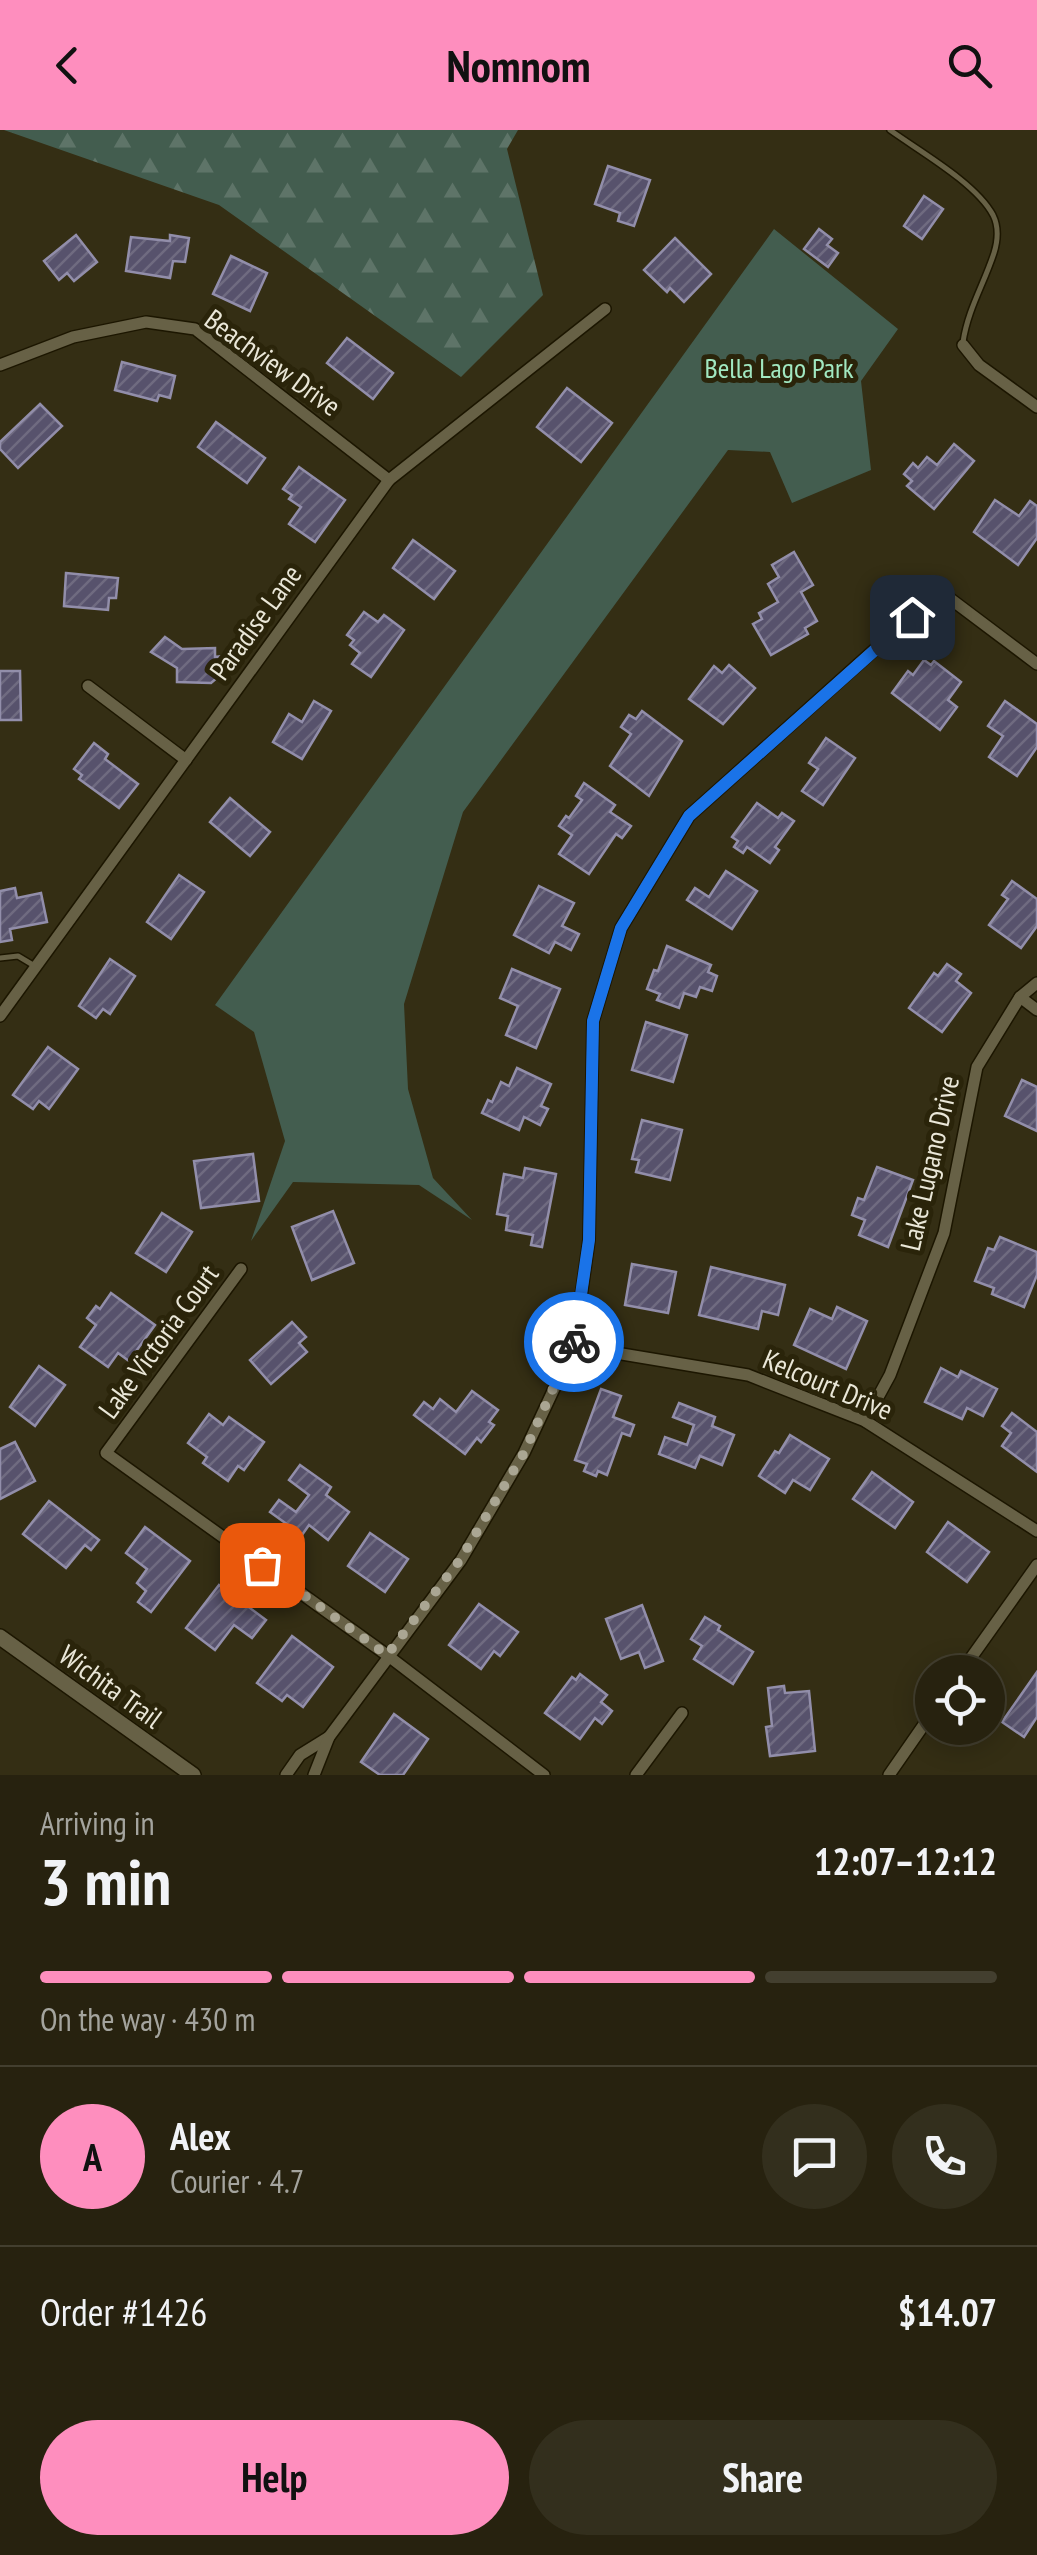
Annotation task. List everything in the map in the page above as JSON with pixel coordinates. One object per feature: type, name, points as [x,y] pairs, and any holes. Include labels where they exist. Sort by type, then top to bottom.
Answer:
[{"type":"street","name":"Paradise Lane","points":[[2,1010],[390,480],[605,309]]},
{"type":"street","name":"Beachview Drive","points":[[0,365],[73,336],[146,322],[194,329],[390,480]]},
{"type":"street","points":[[962,345],[979,366],[1037,408]]},
{"type":"street","points":[[314,1775],[330,1737],[460,1560],[524,1453],[574,1346],[589,1240],[593,1021],[621,928],[689,816],[940,591],[1037,664]]},
{"type":"street","points":[[88,686],[186,760]]},
{"type":"street","name":"Lake Lugano Drive","points":[[864,1421],[890,1375],[944,1233],[977,1067],[1020,997],[1037,984]]},
{"type":"street","points":[[1020,997],[1037,1010]]},
{"type":"street","name":"Lake Victoria Court","points":[[242,1269],[106,1453],[387,1655]]},
{"type":"street","name":"Kelcourt Drive","points":[[574,1346],[748,1375],[864,1421],[1037,1531]]},
{"type":"street","points":[[973,1655],[1037,1565]]},
{"type":"street","name":"Wichita Trail","points":[[0,1637],[193,1775]]},
{"type":"street","points":[[387,1655],[544,1775]]},
{"type":"street","points":[[636,1775],[682,1713]]},
{"type":"street","points":[[286,1775],[300,1755],[330,1737]]},
{"type":"street","points":[[888,1775],[915,1737]]},
{"type":"lane","points":[[890,130],[977,195],[994,216],[998,236],[967,316],[962,345]]},
{"type":"lane","points":[[0,958],[18,956],[36,966]]},
{"type":"green space","points":[[4,130],[518,130],[507,149],[543,295],[461,377],[219,205]]},
{"type":"green space","name":"Bella Lago Park","points":[[774,229],[898,329],[861,381],[871,470],[792,503],[770,452],[728,450],[463,812],[404,1004],[408,1089],[433,1178],[472,1220],[419,1185],[293,1182],[251,1241],[285,1141],[254,1032],[215,1005]]},
{"type":"building","points":[[608,166],[650,180],[634,226],[618,221],[620,213],[595,204]]},
{"type":"building","points":[[924,196],[943,209],[922,239],[904,226]]},
{"type":"building","points":[[819,229],[832,239],[827,245],[838,253],[828,267],[804,249]]},
{"type":"building","points":[[76,235],[97,262],[74,281],[67,273],[59,280],[44,261]]},
{"type":"building","points":[[170,235],[189,238],[185,262],[173,261],[170,278],[126,271],[131,237],[170,241]]},
{"type":"building","points":[[675,238],[711,274],[684,302],[644,270]]},
{"type":"building","points":[[231,256],[267,273],[250,311],[213,294]]},
{"type":"building","points":[[347,338],[393,373],[373,399],[327,363]]},
{"type":"building","points":[[122,362],[175,376],[170,398],[159,395],[157,401],[115,390]]},
{"type":"building","points":[[567,388],[612,423],[581,462],[537,427]]},
{"type":"building","points":[[40,404],[62,426],[18,468],[0,449],[0,442]]},
{"type":"building","points":[[216,422],[265,458],[247,483],[198,447]]},
{"type":"building","points":[[954,444],[974,461],[934,509],[907,486],[912,481],[904,474],[913,463],[918,468],[927,457],[937,465]]},
{"type":"building","points":[[299,467],[345,500],[315,542],[289,524],[301,507],[283,489]]},
{"type":"building","points":[[995,500],[1019,516],[1030,501],[1037,506],[1037,538],[1018,565],[974,532]]},
{"type":"building","points":[[413,540],[455,571],[434,599],[393,568]]},
{"type":"building","points":[[794,552],[813,585],[801,592],[817,621],[805,628],[808,634],[771,655],[753,624],[762,619],[759,613],[778,602],[768,584],[779,577],[772,565]]},
{"type":"building","points":[[66,573],[118,578],[116,598],[109,598],[108,610],[64,606]]},
{"type":"building","points":[[364,612],[378,622],[384,615],[404,630],[371,677],[352,664],[360,653],[350,645],[354,640],[347,635]]},
{"type":"building","points":[[165,637],[182,649],[215,648],[215,657],[223,656],[224,672],[211,683],[177,682],[177,668],[151,652]]},
{"type":"building","points":[[924,660],[931,665],[934,661],[961,682],[948,700],[957,707],[940,730],[892,693],[908,671],[913,675]]},
{"type":"building","points":[[729,665],[755,688],[723,724],[689,699],[714,666],[722,673]]},
{"type":"building","points":[[0,671],[20,671],[21,720],[0,720]]},
{"type":"building","points":[[314,701],[331,711],[302,759],[273,742],[289,714],[302,722]]},
{"type":"building","points":[[1005,701],[1037,724],[1037,747],[1017,776],[989,757],[1003,736],[988,726]]},
{"type":"building","points":[[642,711],[682,741],[649,796],[610,766],[631,734],[621,727],[629,715],[636,719]]},
{"type":"building","points":[[826,738],[855,758],[823,805],[802,791],[818,769],[809,763]]},
{"type":"building","points":[[94,743],[108,754],[105,759],[138,784],[119,808],[79,779],[82,775],[74,769]]},
{"type":"building","points":[[584,783],[615,805],[610,812],[631,826],[622,838],[616,834],[589,874],[559,854],[572,835],[559,826],[582,800],[576,796]]},
{"type":"building","points":[[230,798],[270,832],[250,856],[210,822]]},
{"type":"building","points":[[757,803],[778,818],[782,813],[794,821],[775,847],[779,850],[770,863],[747,847],[743,853],[734,847],[738,841],[732,837]]},
{"type":"building","points":[[726,871],[757,891],[732,929],[687,900],[695,888],[709,897]]},
{"type":"building","points":[[179,875],[204,892],[171,939],[147,922]]},
{"type":"building","points":[[1012,881],[1037,899],[1037,926],[1021,948],[989,925],[1008,899],[1002,895]]},
{"type":"building","points":[[539,886],[574,903],[562,926],[579,934],[571,950],[555,942],[549,953],[514,935]]},
{"type":"building","points":[[15,888],[17,898],[41,893],[47,922],[10,929],[12,940],[0,942],[0,891]]},
{"type":"building","points":[[667,946],[711,965],[708,972],[717,976],[712,991],[700,987],[696,997],[684,993],[679,1008],[657,1000],[660,994],[647,989]]},
{"type":"building","points":[[110,959],[135,976],[110,1014],[103,1009],[96,1018],[79,1006]]},
{"type":"building","points":[[947,964],[961,974],[956,981],[971,993],[942,1032],[909,1008],[934,973],[938,976]]},
{"type":"building","points":[[512,969],[560,989],[536,1048],[506,1035],[518,1006],[500,998]]},
{"type":"building","points":[[646,1022],[687,1035],[673,1082],[632,1070]]},
{"type":"building","points":[[48,1047],[78,1069],[49,1109],[39,1101],[33,1109],[13,1095]]},
{"type":"building","points":[[517,1068],[551,1084],[541,1106],[548,1109],[540,1125],[524,1117],[519,1130],[482,1113],[501,1082],[509,1086]]},
{"type":"building","points":[[1022,1080],[1037,1087],[1037,1131],[1005,1116]]},
{"type":"building","points":[[642,1120],[682,1130],[670,1180],[636,1172],[639,1160],[632,1159]]},
{"type":"building","points":[[253,1154],[259,1201],[201,1208],[194,1161]]},
{"type":"building","points":[[877,1167],[913,1180],[888,1247],[859,1235],[865,1220],[852,1215],[858,1198],[864,1200]]},
{"type":"building","points":[[525,1168],[556,1174],[542,1247],[531,1245],[533,1235],[506,1230],[508,1216],[497,1214],[504,1174],[523,1178]]},
{"type":"building","points":[[333,1211],[354,1263],[312,1280],[292,1227]]},
{"type":"building","points":[[162,1213],[192,1232],[166,1272],[136,1253]]},
{"type":"building","points":[[1000,1237],[1037,1252],[1037,1275],[1024,1307],[992,1294],[994,1288],[975,1281],[988,1248],[994,1250]]},
{"type":"building","points":[[632,1264],[676,1272],[668,1313],[625,1305]]},
{"type":"building","points":[[711,1267],[785,1285],[778,1315],[762,1311],[758,1329],[699,1315]]},
{"type":"building","points":[[111,1293],[155,1325],[129,1361],[118,1353],[108,1367],[80,1347],[96,1325],[87,1318],[96,1306],[100,1309]]},
{"type":"building","points":[[837,1307],[867,1321],[846,1369],[794,1345],[810,1309],[832,1319]]},
{"type":"building","points":[[292,1322],[306,1337],[299,1343],[307,1352],[271,1384],[250,1360]]},
{"type":"building","points":[[39,1366],[65,1385],[35,1426],[10,1407]]},
{"type":"building","points":[[941,1368],[958,1377],[961,1371],[997,1389],[983,1416],[967,1408],[962,1419],[925,1402]]},
{"type":"building","points":[[601,1389],[621,1396],[613,1417],[634,1425],[630,1436],[622,1433],[607,1475],[598,1471],[596,1476],[584,1471],[587,1464],[575,1460]]},
{"type":"building","points":[[472,1391],[498,1410],[489,1422],[494,1425],[465,1454],[414,1415],[424,1402],[433,1409],[440,1399],[456,1412]]},
{"type":"building","points":[[679,1403],[715,1417],[712,1426],[734,1435],[722,1465],[700,1456],[695,1468],[659,1454],[665,1437],[687,1445],[694,1425],[673,1417]]},
{"type":"building","points":[[1012,1413],[1037,1432],[1037,1472],[1002,1446],[1011,1433],[1002,1426]]},
{"type":"building","points":[[209,1414],[223,1425],[229,1417],[264,1442],[244,1470],[238,1466],[228,1481],[203,1463],[207,1457],[188,1443]]},
{"type":"building","points":[[790,1435],[829,1459],[810,1490],[793,1480],[785,1493],[759,1476]]},
{"type":"building","points":[[15,1442],[35,1481],[0,1499],[0,1449]]},
{"type":"building","points":[[300,1465],[331,1487],[326,1495],[349,1512],[328,1540],[309,1525],[302,1535],[270,1512],[279,1500],[296,1512],[309,1495],[289,1480]]},
{"type":"building","points":[[872,1472],[913,1502],[895,1528],[853,1499]]},
{"type":"building","points":[[49,1501],[99,1540],[91,1550],[85,1545],[66,1568],[23,1534]]},
{"type":"building","points":[[948,1522],[989,1552],[967,1582],[927,1552]]},
{"type":"building","points":[[145,1527],[190,1561],[151,1612],[138,1602],[146,1591],[137,1583],[147,1569],[126,1553]]},
{"type":"building","points":[[370,1533],[408,1559],[385,1592],[348,1566]]},
{"type":"building","points":[[219,1585],[266,1620],[252,1638],[234,1625],[215,1650],[186,1628]]},
{"type":"building","points":[[479,1604],[518,1632],[500,1656],[494,1651],[481,1669],[449,1645]]},
{"type":"building","points":[[642,1605],[663,1661],[645,1668],[639,1652],[621,1659],[606,1619]]},
{"type":"building","points":[[705,1617],[753,1652],[733,1684],[694,1659],[702,1646],[691,1639]]},
{"type":"building","points":[[292,1636],[333,1667],[303,1707],[287,1695],[282,1701],[257,1683]]},
{"type":"building","points":[[1037,1672],[1037,1717],[1024,1737],[1005,1724],[1005,1718]]},
{"type":"building","points":[[580,1674],[607,1695],[601,1702],[612,1711],[602,1724],[595,1718],[580,1739],[545,1713],[572,1677],[576,1680]]},
{"type":"building","points":[[784,1686],[785,1693],[809,1691],[815,1751],[770,1756],[766,1727],[772,1726],[768,1688]]},
{"type":"building","points":[[394,1714],[428,1739],[403,1775],[380,1775],[361,1762]]},
{"type":"way so far","points":[[262,1565],[387,1655],[460,1560],[524,1453],[574,1342]]},
{"type":"route","points":[[574,1342],[589,1240],[593,1021],[621,928],[689,816],[912,617]]}]
